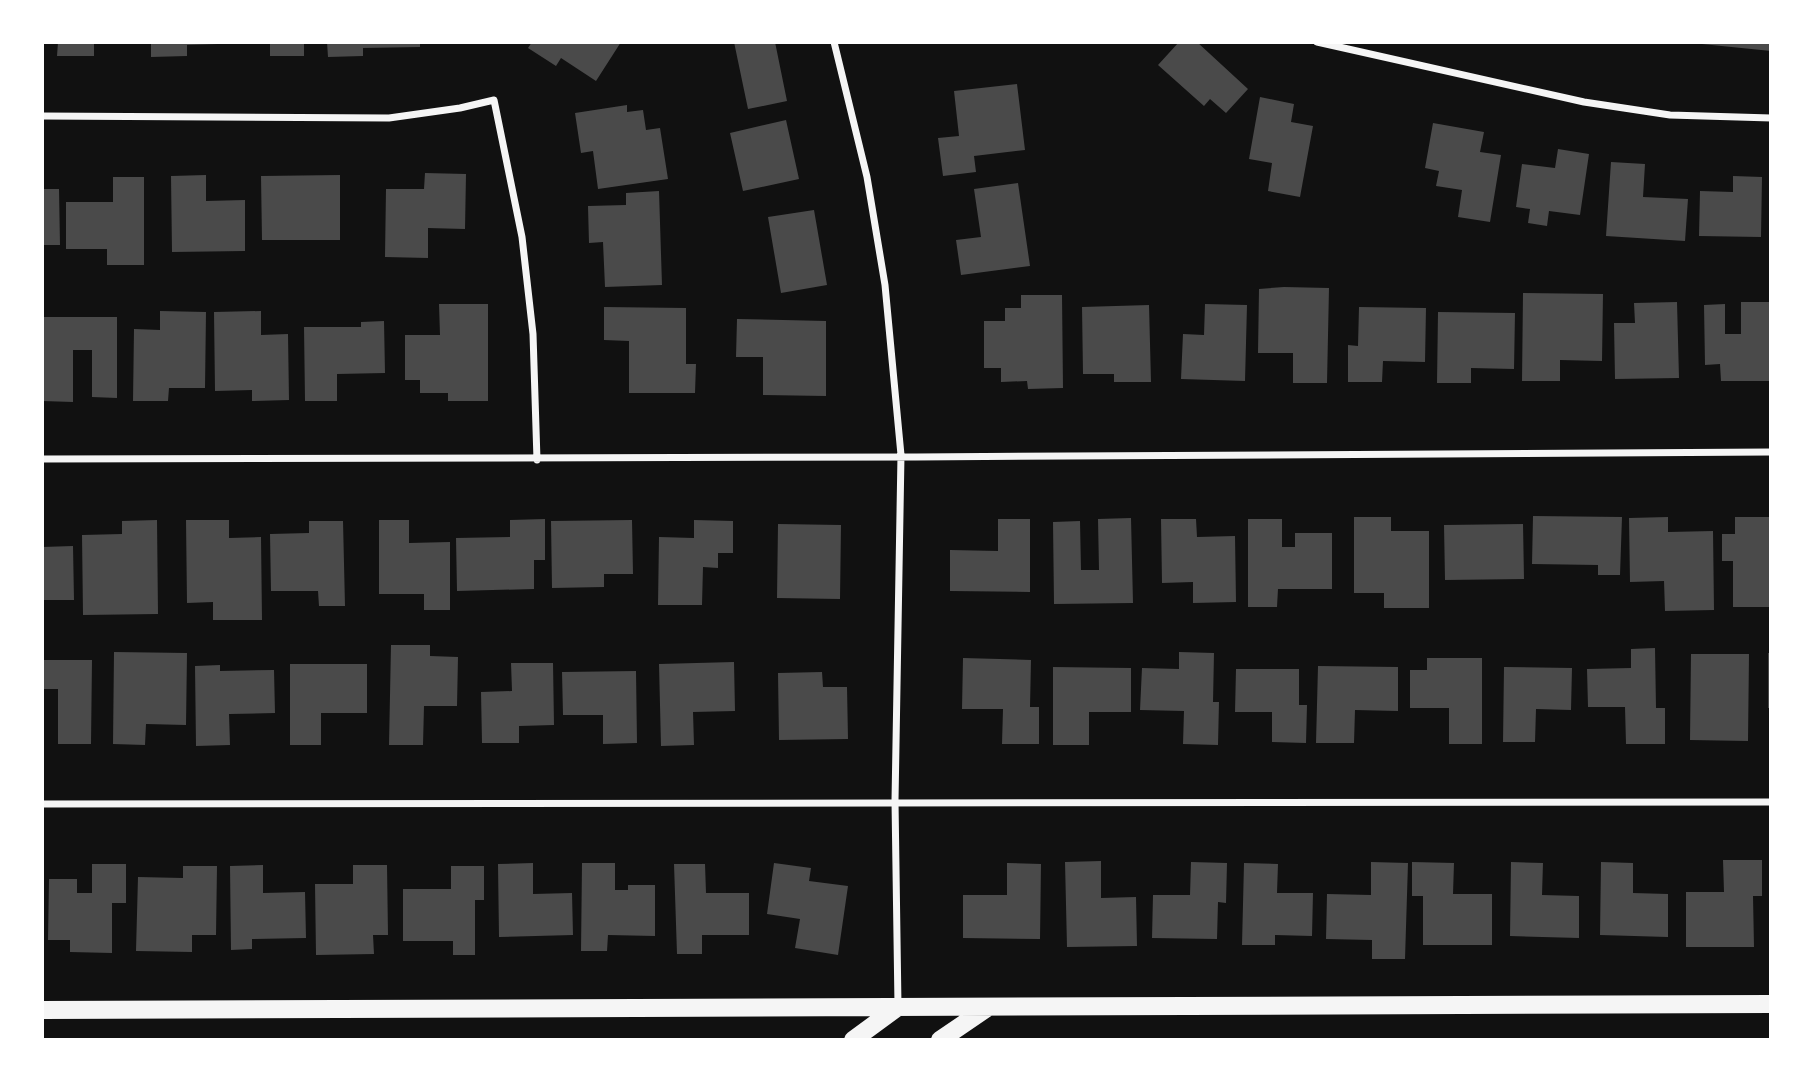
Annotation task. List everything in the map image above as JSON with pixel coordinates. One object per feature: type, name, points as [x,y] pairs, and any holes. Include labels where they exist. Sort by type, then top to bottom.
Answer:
[{"type":"main road","points":[[42,1010],[1771,1004]]},
{"type":"main road","points":[[853,1040],[898,1007]]},
{"type":"main road","points":[[940,1040],[987,1008]]},
{"type":"street","points":[[834,42],[867,177],[885,285],[901,455],[895,802],[898,1007]]},
{"type":"street","points":[[1317,42],[1584,102],[1670,115],[1771,118]]},
{"type":"street","points":[[42,116],[388,118],[460,108],[494,100],[522,237],[533,346],[537,460]]},
{"type":"street","points":[[42,459],[537,460],[901,455],[1771,453]]},
{"type":"street","points":[[42,804],[1771,802]]},
{"type":"building","points":[[58,42],[94,42],[94,56],[57,56]]},
{"type":"building","points":[[151,42],[218,44],[187,45],[187,56],[151,57]]},
{"type":"building","points":[[270,42],[304,42],[304,56],[270,56]]},
{"type":"building","points":[[327,42],[420,42],[420,47],[363,48],[363,56],[328,57]]},
{"type":"building","points":[[532,42],[621,42],[596,81],[561,58],[556,66],[528,48]]},
{"type":"building","points":[[734,42],[775,42],[787,101],[748,109]]},
{"type":"building","points":[[1179,42],[1197,42],[1248,89],[1226,113],[1210,99],[1204,106],[1158,65]]},
{"type":"building","points":[[1771,42],[1771,51],[1702,44]]},
{"type":"building","points":[[1017,84],[1025,150],[974,156],[976,172],[943,176],[938,138],[959,136],[954,91]]},
{"type":"building","points":[[1260,97],[1294,104],[1291,122],[1313,126],[1300,197],[1268,191],[1272,163],[1249,159]]},
{"type":"building","points":[[627,105],[627,112],[643,110],[646,130],[660,128],[668,179],[598,189],[593,151],[581,153],[575,113]]},
{"type":"building","points":[[786,120],[799,179],[743,191],[730,133]]},
{"type":"building","points":[[1433,123],[1484,132],[1480,152],[1501,155],[1490,222],[1458,217],[1462,190],[1436,186],[1439,171],[1425,168]]},
{"type":"building","points":[[1558,149],[1589,154],[1580,215],[1549,211],[1547,226],[1528,223],[1530,209],[1516,207],[1522,164],[1555,168]]},
{"type":"building","points":[[1611,162],[1645,164],[1643,197],[1688,199],[1685,241],[1606,236]]},
{"type":"building","points":[[425,173],[466,174],[465,229],[428,228],[428,258],[385,257],[386,189],[424,189]]},
{"type":"building","points":[[206,175],[206,201],[245,200],[245,251],[172,252],[171,176]]},
{"type":"building","points":[[340,175],[340,240],[262,240],[261,176]]},
{"type":"building","points":[[1733,176],[1762,177],[1761,237],[1699,236],[1700,191],[1733,192]]},
{"type":"building","points":[[113,177],[144,177],[144,265],[107,265],[107,249],[66,249],[66,202],[113,202]]},
{"type":"building","points":[[1018,183],[1030,266],[961,275],[956,240],[981,237],[974,189]]},
{"type":"building","points":[[42,189],[59,189],[60,245],[42,245]]},
{"type":"building","points":[[659,191],[662,285],[605,287],[603,242],[589,243],[588,206],[626,205],[626,193]]},
{"type":"building","points":[[814,210],[827,285],[781,293],[768,217]]},
{"type":"building","points":[[1329,288],[1327,383],[1293,383],[1293,353],[1258,353],[1259,289]]},
{"type":"building","points":[[1523,293],[1603,294],[1602,361],[1560,360],[1560,381],[1522,381]]},
{"type":"building","points":[[1021,295],[1062,295],[1063,388],[1028,389],[1027,381],[1001,382],[1001,368],[984,368],[984,321],[1005,321],[1005,308],[1021,308]]},
{"type":"building","points":[[1677,302],[1679,378],[1615,379],[1614,323],[1635,323],[1634,303]]},
{"type":"building","points":[[1741,302],[1771,302],[1771,381],[1721,381],[1720,364],[1705,365],[1704,305],[1725,304],[1725,334],[1741,334]]},
{"type":"building","points":[[439,304],[488,304],[488,401],[448,401],[448,393],[420,393],[420,380],[405,380],[405,335],[440,335]]},
{"type":"building","points":[[1205,304],[1247,305],[1245,381],[1181,379],[1183,334],[1204,335]]},
{"type":"building","points":[[1149,305],[1151,382],[1114,382],[1114,374],[1083,374],[1082,307]]},
{"type":"building","points":[[604,307],[686,308],[686,364],[696,364],[695,393],[629,393],[629,341],[604,340]]},
{"type":"building","points":[[1359,307],[1426,308],[1425,362],[1383,361],[1382,382],[1348,382],[1348,345],[1358,346]]},
{"type":"building","points":[[160,311],[206,312],[205,388],[169,388],[168,401],[133,401],[134,329],[160,330]]},
{"type":"building","points":[[261,311],[261,335],[288,334],[289,400],[252,401],[252,390],[215,391],[214,312]]},
{"type":"building","points":[[1438,312],[1515,313],[1514,369],[1471,368],[1471,383],[1437,383]]},
{"type":"building","points":[[42,317],[117,317],[117,398],[92,397],[92,350],[73,350],[73,402],[42,401]]},
{"type":"building","points":[[737,319],[826,321],[826,396],[763,395],[763,357],[736,357]]},
{"type":"building","points":[[384,321],[385,373],[337,374],[337,401],[305,401],[304,327],[361,327],[361,322]]},
{"type":"building","points":[[1533,516],[1622,517],[1620,575],[1598,575],[1598,565],[1532,564]]},
{"type":"building","points":[[1354,517],[1391,517],[1391,531],[1429,531],[1429,608],[1384,608],[1384,593],[1354,593]]},
{"type":"building","points":[[1668,517],[1668,532],[1713,531],[1714,610],[1665,611],[1664,581],[1630,582],[1629,518]]},
{"type":"building","points":[[1735,517],[1771,517],[1771,607],[1733,607],[1733,561],[1722,561],[1722,534],[1735,534]]},
{"type":"building","points":[[1131,518],[1133,603],[1054,604],[1053,522],[1080,521],[1081,570],[1099,570],[1098,519]]},
{"type":"building","points":[[545,519],[545,560],[534,560],[534,589],[457,591],[456,538],[510,537],[510,520]]},
{"type":"building","points":[[998,519],[1030,519],[1030,592],[950,591],[950,550],[998,551]]},
{"type":"building","points":[[1161,519],[1196,519],[1197,537],[1235,536],[1236,602],[1193,603],[1193,582],[1162,583]]},
{"type":"building","points":[[1248,519],[1282,519],[1282,547],[1295,547],[1295,533],[1332,533],[1332,589],[1278,589],[1277,607],[1248,607]]},
{"type":"building","points":[[157,520],[158,614],[83,615],[82,535],[122,534],[122,521]]},
{"type":"building","points":[[186,520],[229,520],[229,538],[261,537],[262,620],[213,620],[213,602],[187,603]]},
{"type":"building","points":[[379,520],[409,520],[409,543],[450,542],[450,610],[424,610],[424,594],[379,594]]},
{"type":"building","points":[[632,520],[633,574],[604,574],[604,587],[552,588],[551,521]]},
{"type":"building","points":[[694,520],[733,521],[733,553],[718,553],[718,568],[703,567],[702,605],[658,605],[659,537],[694,538]]},
{"type":"building","points":[[309,521],[343,521],[345,606],[319,606],[318,591],[271,591],[270,534],[309,533]]},
{"type":"building","points":[[778,524],[841,525],[840,599],[777,598]]},
{"type":"building","points":[[1523,524],[1524,579],[1445,580],[1444,525]]},
{"type":"building","points":[[73,546],[74,600],[42,600],[42,547]]},
{"type":"building","points":[[391,645],[430,645],[430,656],[458,657],[457,706],[424,706],[423,745],[389,745]]},
{"type":"building","points":[[1655,648],[1656,708],[1665,708],[1665,744],[1626,744],[1625,707],[1588,707],[1587,669],[1631,668],[1631,649]]},
{"type":"building","points":[[114,652],[187,653],[186,725],[146,724],[145,745],[113,744]]},
{"type":"building","points":[[1179,652],[1214,653],[1213,702],[1219,702],[1218,745],[1183,744],[1184,711],[1140,710],[1142,668],[1179,669]]},
{"type":"building","points":[[1768,653],[1771,653],[1771,708],[1768,708]]},
{"type":"building","points":[[1691,654],[1749,654],[1748,741],[1690,740]]},
{"type":"building","points":[[963,658],[1031,660],[1030,707],[1039,707],[1039,744],[1002,744],[1003,709],[962,709]]},
{"type":"building","points":[[1427,658],[1482,658],[1482,744],[1449,744],[1449,708],[1410,708],[1410,670],[1427,670]]},
{"type":"building","points":[[42,660],[92,660],[91,744],[58,744],[58,689],[42,689]]},
{"type":"building","points":[[734,662],[735,711],[693,712],[694,745],[661,746],[659,664]]},
{"type":"building","points":[[511,663],[553,663],[554,725],[519,726],[519,743],[482,743],[481,692],[512,691]]},
{"type":"building","points":[[290,664],[367,664],[367,713],[321,713],[321,745],[290,745]]},
{"type":"building","points":[[220,665],[220,671],[274,670],[275,713],[229,714],[230,745],[196,746],[195,666]]},
{"type":"building","points":[[1318,666],[1398,667],[1398,711],[1355,710],[1354,743],[1316,743]]},
{"type":"building","points":[[1053,667],[1131,668],[1131,712],[1089,712],[1089,745],[1053,745]]},
{"type":"building","points":[[1504,667],[1572,668],[1571,710],[1536,709],[1535,742],[1503,742]]},
{"type":"building","points":[[1236,669],[1299,669],[1299,705],[1307,705],[1306,743],[1272,742],[1272,712],[1235,712]]},
{"type":"building","points":[[636,671],[637,743],[603,744],[603,715],[563,715],[562,672]]},
{"type":"building","points":[[822,672],[823,687],[847,687],[848,739],[779,740],[778,673]]},
{"type":"building","points":[[1723,860],[1762,860],[1762,896],[1753,896],[1754,947],[1686,947],[1686,892],[1724,892]]},
{"type":"building","points":[[1101,861],[1101,898],[1136,897],[1137,946],[1067,947],[1065,862]]},
{"type":"building","points":[[1191,862],[1227,863],[1226,903],[1218,902],[1217,939],[1152,938],[1153,895],[1190,895]]},
{"type":"building","points":[[1371,862],[1408,863],[1405,959],[1372,959],[1372,940],[1326,939],[1327,894],[1371,895]]},
{"type":"building","points":[[1412,862],[1454,863],[1453,894],[1492,894],[1492,945],[1423,945],[1423,896],[1412,896]]},
{"type":"building","points":[[1511,862],[1543,863],[1542,895],[1579,896],[1579,938],[1510,936]]},
{"type":"building","points":[[1601,862],[1633,863],[1633,893],[1668,894],[1668,937],[1600,935]]},
{"type":"building","points":[[533,863],[533,894],[572,893],[573,935],[499,937],[498,864]]},
{"type":"building","points":[[582,863],[615,863],[615,890],[628,890],[628,885],[655,885],[655,936],[608,935],[607,951],[581,951]]},
{"type":"building","points":[[774,863],[811,868],[809,881],[848,886],[838,955],[795,948],[800,919],[767,914]]},
{"type":"building","points":[[1007,863],[1041,864],[1040,939],[963,938],[963,895],[1007,895]]},
{"type":"building","points":[[1244,863],[1278,864],[1277,893],[1313,893],[1312,936],[1275,935],[1275,945],[1242,945]]},
{"type":"building","points":[[92,864],[126,864],[126,903],[112,903],[112,953],[70,952],[70,940],[48,940],[49,879],[77,879],[77,893],[92,893]]},
{"type":"building","points":[[674,864],[705,864],[706,893],[749,893],[749,935],[702,935],[702,954],[677,954]]},
{"type":"building","points":[[263,865],[263,893],[305,892],[306,938],[252,939],[252,949],[231,950],[230,866]]},
{"type":"building","points":[[353,865],[387,865],[388,935],[373,935],[374,954],[316,955],[315,884],[353,884]]},
{"type":"building","points":[[183,866],[217,866],[216,935],[192,935],[192,952],[136,951],[138,877],[183,878]]},
{"type":"building","points":[[451,866],[484,866],[484,900],[475,900],[475,955],[453,955],[453,941],[403,941],[403,889],[451,889]]}]
